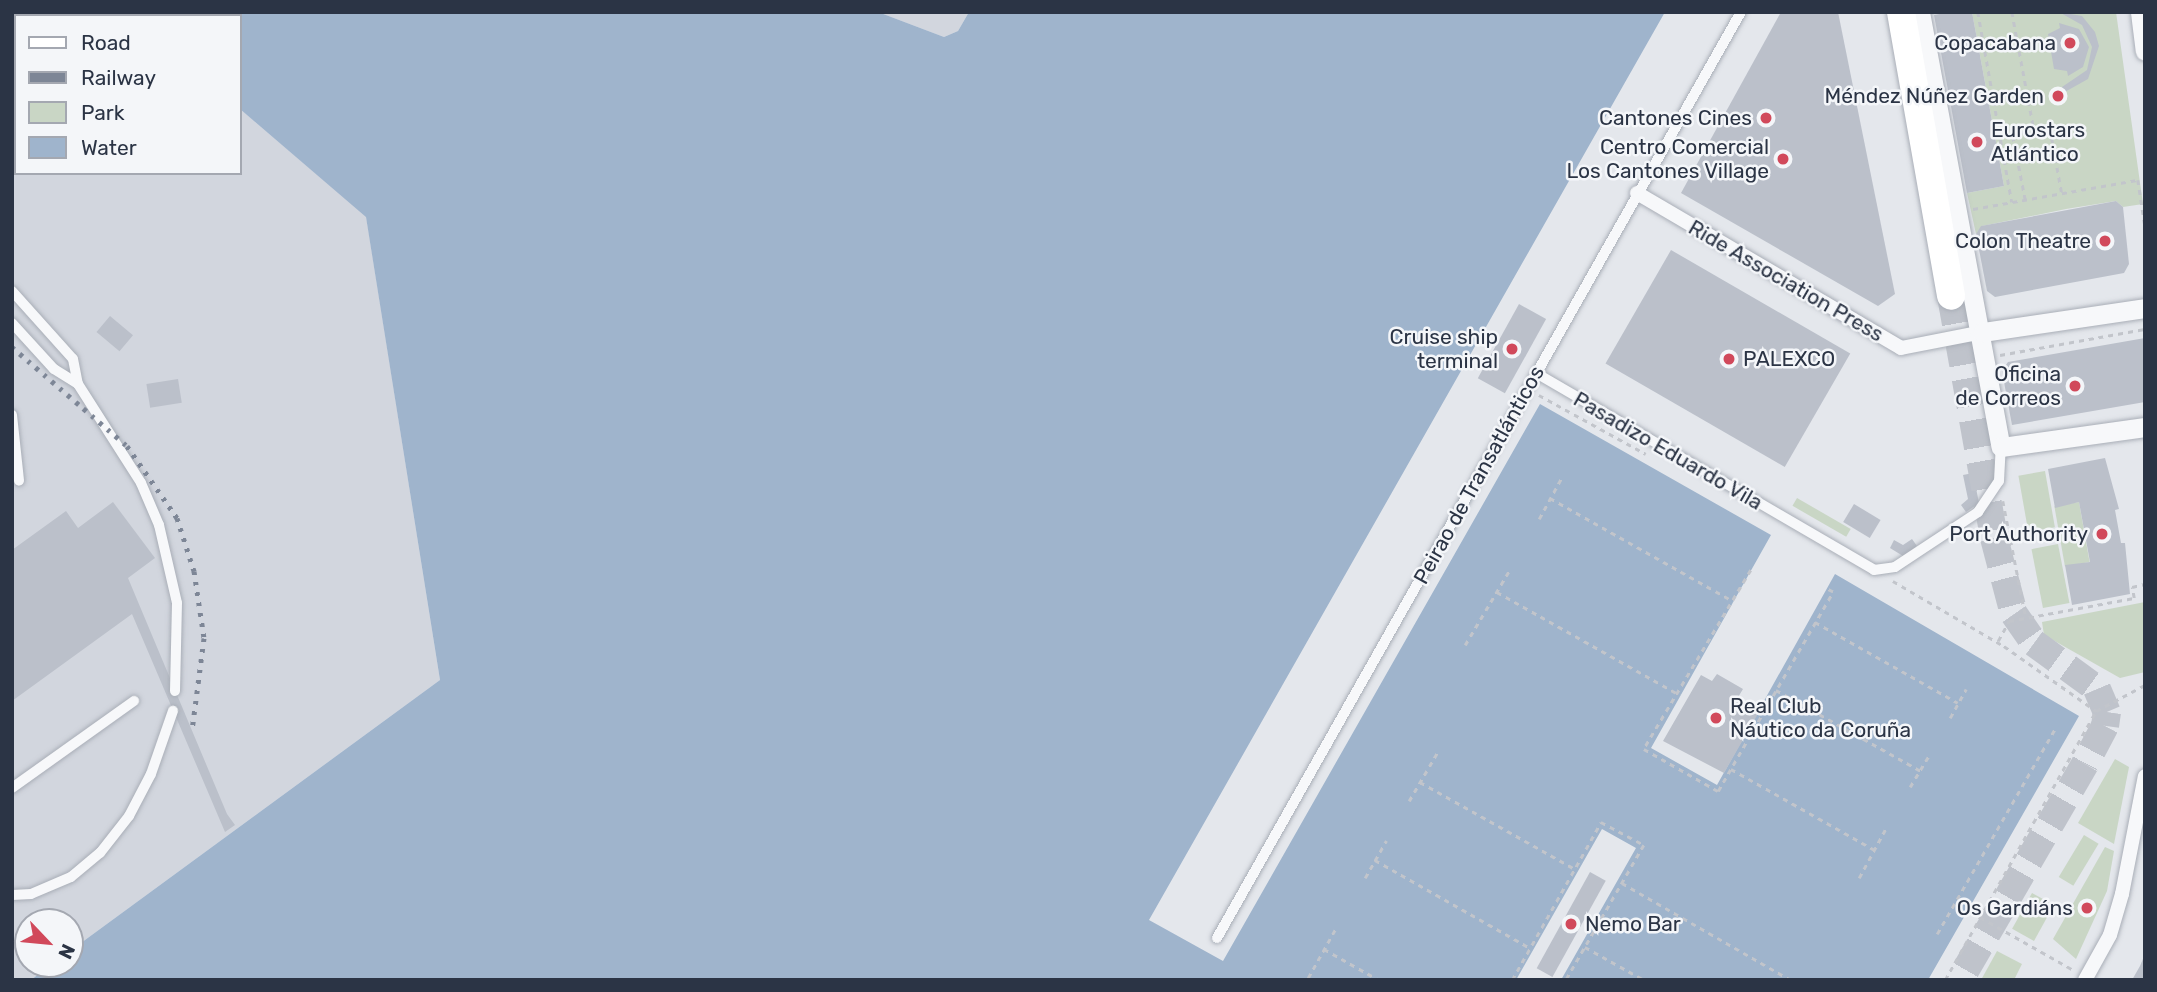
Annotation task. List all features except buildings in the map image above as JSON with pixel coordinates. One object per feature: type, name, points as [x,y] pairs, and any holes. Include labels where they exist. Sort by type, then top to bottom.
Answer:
[{"type":"main road","points":[[1901,12],[1951,296]]},
{"type":"street","points":[[1920,12],[1983,332],[2001,447],[2145,427]]},
{"type":"street","points":[[2140,12],[2145,51]]},
{"type":"street","name":"Ride Association Press","points":[[1636,193],[1901,348],[1983,332]]},
{"type":"street","points":[[1983,332],[2145,308]]},
{"type":"street","points":[[2087,979],[2110,934],[2122,894],[2145,776]]},
{"type":"lane","name":"Peirao de Transatlánticos","points":[[1217,938],[1636,193],[1741,12]]},
{"type":"lane","points":[[12,291],[73,359],[78,384],[141,483],[159,525],[177,603],[175,691]]},
{"type":"lane","points":[[12,323],[54,369],[78,384]]},
{"type":"lane","name":"Pasadizo Eduardo Vila","points":[[1536,373],[1874,570]]},
{"type":"lane","points":[[12,415],[19,481]]},
{"type":"lane","points":[[1874,570],[1895,566],[1978,512],[1999,481],[2001,447]]},
{"type":"lane","points":[[12,788],[134,701]]},
{"type":"lane","points":[[12,895],[31,894],[71,877],[100,853],[129,816],[151,774],[173,710]]},
{"type":"path","points":[[1978,12],[2012,203]]},
{"type":"path","points":[[2012,12],[2034,130]]},
{"type":"path","points":[[2025,200],[2012,134],[2034,130],[2050,128],[2062,194]]},
{"type":"path","points":[[1966,210],[2138,180],[2145,226]]},
{"type":"path","points":[[1993,356],[2145,329]]},
{"type":"path","points":[[1527,388],[1579,418]]},
{"type":"path","points":[[1539,519],[1562,477]]},
{"type":"path","points":[[1999,481],[2026,618]]},
{"type":"path","points":[[1550,498],[1731,600]]},
{"type":"path","points":[[1751,570],[1747,569],[1678,694],[1644,749],[1718,791],[1833,592],[1827,589]]},
{"type":"path","points":[[1874,570],[1997,642],[2096,711]]},
{"type":"path","points":[[1465,645],[1509,571]]},
{"type":"path","points":[[1997,642],[2009,621],[2134,598],[2132,587],[2145,584]]},
{"type":"path","points":[[1497,592],[1678,694]]},
{"type":"path","points":[[1815,622],[1958,703]]},
{"type":"path","points":[[1945,980],[2096,711],[2145,685]]},
{"type":"path","points":[[1950,718],[1966,689]]},
{"type":"path","points":[[1776,690],[1921,771]]},
{"type":"path","points":[[1937,934],[2056,727]]},
{"type":"path","points":[[1409,801],[1437,753]]},
{"type":"path","points":[[1910,788],[1929,755]]},
{"type":"path","points":[[1731,769],[1875,850]]},
{"type":"path","points":[[1420,782],[1575,869]]},
{"type":"path","points":[[1512,980],[1601,822],[1644,845],[1566,980]]},
{"type":"path","points":[[1859,878],[1885,830]]},
{"type":"path","points":[[1364,878],[1386,841]]},
{"type":"path","points":[[1375,860],[1530,948]]},
{"type":"path","points":[[1622,883],[1791,980]]},
{"type":"path","points":[[1980,917],[2087,979]]},
{"type":"path","points":[[1308,978],[1336,928]]},
{"type":"path","points":[[1585,947],[1644,980]]},
{"type":"path","points":[[1324,949],[1379,980]]},
{"type":"shaded area","points":[[12,12],[51,14],[14,14],[14,175],[242,175],[242,111],[366,216],[440,680],[84,941],[84,908],[14,908],[14,978],[34,978],[12,980]]},
{"type":"shaded area","points":[[878,12],[969,12],[958,31],[944,37]]},
{"type":"green space","name":"Méndez Núñez Garden","points":[[1972,12],[2116,12],[2143,204],[2123,207],[2116,201],[2066,209],[1982,226],[1976,234],[1967,193],[2004,186]]},
{"type":"green space","points":[[2045,471],[2055,527],[2028,532],[2018,476]]},
{"type":"green space","points":[[1797,498],[1851,529],[1846,537],[1792,506]]},
{"type":"green space","points":[[2079,502],[2090,562],[2065,566],[2054,506]]},
{"type":"green space","points":[[2058,544],[2069,603],[2043,608],[2031,549]]},
{"type":"green space","points":[[2145,602],[2145,672],[2120,678],[2044,635],[2042,622]]},
{"type":"green space","points":[[2115,759],[2129,767],[2114,844],[2078,823]]},
{"type":"green space","points":[[2084,835],[2099,844],[2073,886],[2059,877]]},
{"type":"green space","points":[[2105,847],[2114,851],[2107,891],[2076,959],[2053,939]]},
{"type":"green space","points":[[2032,893],[2054,905],[2034,941],[2012,929]]},
{"type":"green space","points":[[1997,951],[2022,964],[2014,980],[1981,980]]},
{"type":"water","points":[[86,12],[878,12],[944,37],[958,31],[969,12],[1665,12],[1149,920],[1223,961],[1540,404],[1771,535],[1651,748],[1717,785],[1835,574],[2079,716],[1928,980],[1561,980],[1636,848],[1602,829],[1516,980],[31,980],[84,978],[84,941],[440,680],[366,217],[242,111],[242,14]]},
{"type":"tunnel","points":[[1951,296],[1994,538],[2014,614],[2034,643],[2097,689],[2107,712],[2105,726],[2085,764],[1960,980]]},
{"type":"railway","points":[[12,347],[127,446],[177,518],[194,571],[204,638],[192,731]]},
{"type":"place","name":"Copacabana","points":[[2070,43]]},
{"type":"place","name":"Méndez Núñez Garden","points":[[2058,96]]},
{"type":"place","name":"Cantones Cines","points":[[1766,118]]},
{"type":"place","name":"Eurostars Atlántico","points":[[1977,142]]},
{"type":"place","name":"Centro Comercial Los Cantones Village","points":[[1783,159]]},
{"type":"place","name":"Colon Theatre","points":[[2105,241]]},
{"type":"place","name":"Cruise ship terminal","points":[[1512,349]]},
{"type":"place","name":"PALEXCO","points":[[1729,359]]},
{"type":"place","name":"Oficina de Correos","points":[[2075,386]]},
{"type":"place","name":"Port Authority","points":[[2102,534]]},
{"type":"place","name":"Real Club Náutico da Coruña","points":[[1716,718]]},
{"type":"place","name":"Os Gardiáns","points":[[2087,908]]},
{"type":"place","name":"Nemo Bar","points":[[1571,924]]}]
